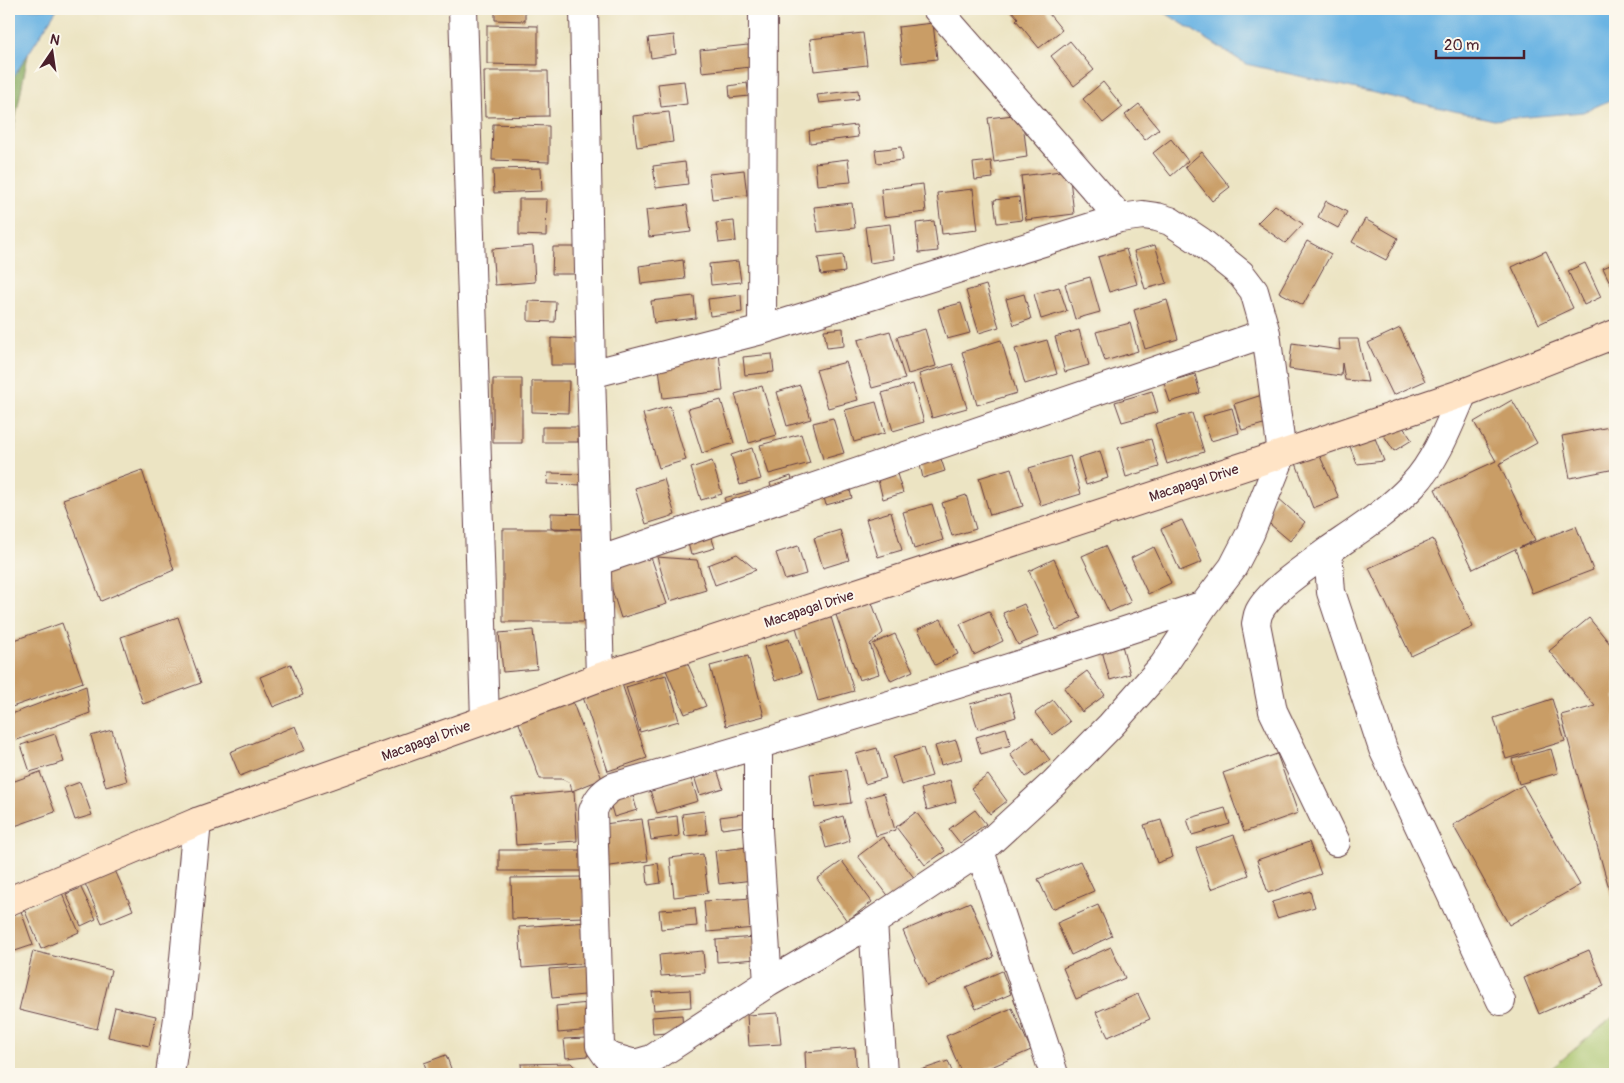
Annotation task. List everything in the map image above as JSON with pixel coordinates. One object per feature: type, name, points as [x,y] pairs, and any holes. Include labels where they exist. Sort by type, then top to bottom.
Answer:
[{"type":"main road","name":"Macapagal Drive","points":[[9,901],[197,822],[485,720],[600,677],[1463,393],[1615,334]]},
{"type":"street","points":[[463,9],[485,720]]},
{"type":"street","points":[[584,9],[591,374],[600,677]]},
{"type":"street","points":[[762,330],[763,9]]},
{"type":"street","points":[[937,9],[1120,218]]},
{"type":"street","points":[[591,374],[762,330],[1120,218],[1143,215],[1170,221],[1200,241],[1241,274],[1254,291],[1266,333],[1282,454],[1250,534],[1233,567],[1204,605],[1163,666],[1111,725],[1054,783],[980,851],[873,922],[768,983],[652,1059],[636,1064],[607,1056],[600,1046],[592,811],[597,800],[606,791],[614,787],[1070,650],[1204,605]]},
{"type":"street","points":[[598,561],[1266,333]]},
{"type":"street","points":[[1336,842],[1273,711],[1256,624],[1258,614],[1264,604],[1280,588],[1328,551],[1380,516],[1414,484],[1430,461],[1449,426],[1463,393]]},
{"type":"street","points":[[1328,551],[1330,592],[1383,749],[1500,1001]]},
{"type":"street","points":[[758,745],[758,830],[768,983]]},
{"type":"street","points":[[170,1074],[179,1011],[197,822]]},
{"type":"street","points":[[980,851],[1054,1074]]},
{"type":"street","points":[[873,922],[883,1074]]},
{"type":"green space","points":[[37,9],[9,152],[9,39]]},
{"type":"green space","points":[[1615,1015],[1615,1074],[1545,1074]]},
{"type":"water","points":[[9,9],[57,9],[9,84]]},
{"type":"water","points":[[1159,9],[1615,9],[1615,98],[1583,112],[1494,120],[1246,64]]},
{"type":"building","points":[[495,9],[525,9],[525,21],[495,20]]},
{"type":"building","points":[[1010,9],[1045,9],[1062,30],[1039,48],[1016,20],[1018,18]]},
{"type":"building","points":[[933,23],[937,59],[902,63],[898,27]]},
{"type":"building","points":[[487,25],[538,26],[538,65],[487,64]]},
{"type":"building","points":[[863,33],[867,65],[814,71],[810,39]]},
{"type":"building","points":[[674,35],[676,54],[651,58],[648,38]]},
{"type":"building","points":[[1070,41],[1094,70],[1074,86],[1051,56]]},
{"type":"building","points":[[748,45],[751,67],[702,72],[700,50]]},
{"type":"building","points":[[484,71],[548,71],[549,116],[485,117]]},
{"type":"building","points":[[684,81],[687,104],[661,107],[658,84]]},
{"type":"building","points":[[1103,82],[1123,107],[1103,123],[1083,99]]},
{"type":"building","points":[[747,83],[749,96],[730,98],[729,86]]},
{"type":"building","points":[[858,90],[859,99],[819,103],[817,95]]},
{"type":"building","points":[[1139,104],[1159,129],[1145,140],[1125,115]]},
{"type":"building","points":[[669,112],[673,142],[637,147],[633,116]]},
{"type":"building","points":[[1022,114],[1027,157],[994,162],[988,118]]},
{"type":"building","points":[[493,124],[549,126],[549,162],[492,160]]},
{"type":"building","points":[[856,125],[858,137],[810,143],[809,131]]},
{"type":"building","points":[[1171,139],[1188,161],[1171,176],[1153,153]]},
{"type":"building","points":[[901,147],[903,160],[877,163],[875,150]]},
{"type":"building","points":[[1202,152],[1230,187],[1212,201],[1185,167]]},
{"type":"building","points":[[848,159],[851,182],[817,185],[815,163]]},
{"type":"building","points":[[991,161],[993,178],[975,180],[973,163]]},
{"type":"building","points":[[685,162],[688,184],[656,188],[653,166]]},
{"type":"building","points":[[541,168],[542,191],[494,193],[493,169]]},
{"type":"building","points":[[744,170],[747,195],[712,199],[709,174]]},
{"type":"building","points":[[1069,170],[1074,214],[1026,220],[1021,176]]},
{"type":"building","points":[[923,184],[926,212],[884,217],[881,189]]},
{"type":"building","points":[[973,189],[978,230],[942,234],[937,193]]},
{"type":"building","points":[[1019,197],[1022,220],[997,223],[994,200]]},
{"type":"building","points":[[519,199],[547,199],[546,236],[519,235]]},
{"type":"building","points":[[1326,201],[1347,212],[1338,228],[1318,217]]},
{"type":"building","points":[[852,203],[855,228],[818,232],[814,207]]},
{"type":"building","points":[[687,205],[691,232],[649,237],[646,210]]},
{"type":"building","points":[[1275,205],[1303,224],[1285,243],[1257,223]]},
{"type":"building","points":[[1365,219],[1398,238],[1386,260],[1352,242]]},
{"type":"building","points":[[734,221],[736,241],[719,243],[716,223]]},
{"type":"building","points":[[934,221],[938,251],[919,253],[916,223]]},
{"type":"building","points":[[890,224],[894,259],[870,263],[865,227]]},
{"type":"building","points":[[1307,241],[1331,254],[1303,305],[1279,292]]},
{"type":"building","points":[[1155,245],[1167,283],[1145,289],[1134,251]]},
{"type":"building","points":[[533,246],[535,282],[495,285],[492,249]]},
{"type":"building","points":[[553,247],[576,247],[576,274],[552,274]]},
{"type":"building","points":[[1126,249],[1137,284],[1109,292],[1098,257]]},
{"type":"building","points":[[1546,251],[1573,308],[1539,324],[1512,267]]},
{"type":"building","points":[[843,255],[845,272],[821,275],[818,258]]},
{"type":"building","points":[[683,260],[685,279],[641,284],[639,266]]},
{"type":"building","points":[[738,261],[741,282],[711,285],[709,264]]},
{"type":"building","points":[[1585,263],[1601,297],[1584,305],[1568,271]]},
{"type":"building","points":[[1615,263],[1615,293],[1603,268]]},
{"type":"building","points":[[1090,277],[1100,312],[1075,319],[1065,284]]},
{"type":"building","points":[[986,285],[999,327],[979,333],[966,291]]},
{"type":"building","points":[[1059,287],[1067,311],[1041,319],[1034,294]]},
{"type":"building","points":[[1024,294],[1031,319],[1014,325],[1006,299]]},
{"type":"building","points":[[741,295],[742,312],[710,316],[708,299]]},
{"type":"building","points":[[694,296],[696,318],[654,323],[651,301]]},
{"type":"building","points":[[1167,300],[1178,339],[1145,349],[1134,310]]},
{"type":"building","points":[[528,301],[556,302],[555,322],[528,321]]},
{"type":"building","points":[[961,303],[970,333],[947,339],[938,309]]},
{"type":"building","points":[[1130,323],[1138,351],[1105,361],[1096,332]]},
{"type":"building","points":[[843,328],[844,346],[827,348],[824,330]]},
{"type":"building","points":[[1400,328],[1425,381],[1393,395],[1368,343]]},
{"type":"building","points":[[925,329],[936,366],[908,374],[897,337]]},
{"type":"building","points":[[1079,330],[1089,365],[1065,372],[1055,337]]},
{"type":"building","points":[[890,331],[905,379],[872,388],[858,340]]},
{"type":"building","points":[[551,338],[579,339],[578,365],[551,365]]},
{"type":"building","points":[[1339,339],[1358,339],[1368,382],[1345,380],[1342,363],[1341,376],[1289,369],[1292,343],[1340,350]]},
{"type":"building","points":[[1001,340],[1017,393],[977,405],[962,352]]},
{"type":"building","points":[[1047,340],[1057,374],[1025,384],[1015,349]]},
{"type":"building","points":[[719,353],[723,391],[663,398],[658,361]]},
{"type":"building","points":[[772,354],[774,372],[745,375],[743,357]]},
{"type":"building","points":[[846,362],[858,400],[828,408],[816,370]]},
{"type":"building","points":[[953,364],[967,408],[932,418],[919,374]]},
{"type":"building","points":[[1195,374],[1200,393],[1170,402],[1164,383]]},
{"type":"building","points":[[493,379],[522,379],[522,443],[493,443]]},
{"type":"building","points":[[532,381],[569,381],[568,413],[532,412]]},
{"type":"building","points":[[913,384],[924,422],[893,431],[882,393]]},
{"type":"building","points":[[800,385],[811,419],[787,426],[777,392]]},
{"type":"building","points":[[762,386],[777,435],[749,443],[735,394]]},
{"type":"building","points":[[1152,391],[1158,412],[1122,422],[1115,402]]},
{"type":"building","points":[[1265,394],[1274,421],[1242,430],[1234,404]]},
{"type":"building","points":[[721,400],[734,443],[702,453],[688,409]]},
{"type":"building","points":[[1512,400],[1537,443],[1499,464],[1535,540],[1519,548],[1576,526],[1593,570],[1532,593],[1515,549],[1473,569],[1435,489],[1496,461],[1474,422]]},
{"type":"building","points":[[876,402],[885,433],[854,442],[845,410]]},
{"type":"building","points":[[670,406],[686,460],[659,468],[643,414]]},
{"type":"building","points":[[1232,408],[1239,433],[1211,441],[1203,416]]},
{"type":"building","points":[[1192,413],[1204,452],[1167,464],[1155,424]]},
{"type":"building","points":[[833,418],[844,453],[823,459],[813,423]]},
{"type":"building","points":[[1400,423],[1412,440],[1394,451],[1381,431]]},
{"type":"building","points":[[1615,426],[1615,469],[1570,478],[1562,436]]},
{"type":"building","points":[[542,427],[578,427],[578,442],[542,442]]},
{"type":"building","points":[[1373,433],[1384,461],[1357,464],[1347,439]]},
{"type":"building","points":[[801,434],[810,463],[769,474],[760,445]]},
{"type":"building","points":[[1151,439],[1159,467],[1126,477],[1118,448]]},
{"type":"building","points":[[752,448],[761,479],[740,485],[731,455]]},
{"type":"building","points":[[1100,451],[1108,478],[1086,485],[1078,458]]},
{"type":"building","points":[[1318,452],[1339,498],[1313,508],[1294,458]]},
{"type":"building","points":[[1070,456],[1081,494],[1041,506],[1029,468]]},
{"type":"building","points":[[941,459],[945,471],[923,478],[920,465]]},
{"type":"building","points":[[712,461],[722,494],[701,500],[691,468]]},
{"type":"building","points":[[1011,468],[1023,506],[990,515],[979,478]]},
{"type":"building","points":[[142,470],[174,570],[101,601],[63,499]]},
{"type":"building","points":[[548,473],[586,474],[585,485],[547,484]]},
{"type":"building","points":[[897,474],[903,493],[883,499],[878,480]]},
{"type":"building","points":[[791,476],[795,491],[774,497],[770,483]]},
{"type":"building","points":[[664,479],[675,515],[646,524],[635,488]]},
{"type":"building","points":[[849,487],[852,498],[826,505],[823,494]]},
{"type":"building","points":[[750,491],[754,505],[729,512],[724,498]]},
{"type":"building","points":[[966,495],[976,529],[952,536],[942,503]]},
{"type":"building","points":[[1277,497],[1305,522],[1290,541],[1264,519]]},
{"type":"building","points":[[932,504],[943,540],[914,549],[903,512]]},
{"type":"building","points":[[891,512],[902,550],[878,557],[866,519]]},
{"type":"building","points":[[551,513],[591,514],[590,529],[551,528]]},
{"type":"building","points":[[1182,520],[1202,562],[1180,571],[1161,529]]},
{"type":"building","points":[[503,529],[583,529],[584,622],[503,622]]},
{"type":"building","points":[[840,530],[849,560],[823,568],[814,538]]},
{"type":"building","points":[[710,533],[715,548],[691,555],[687,539]]},
{"type":"building","points":[[1433,539],[1473,627],[1411,656],[1369,568]]},
{"type":"building","points":[[798,546],[806,574],[785,580],[776,553]]},
{"type":"building","points":[[1105,546],[1131,602],[1109,612],[1082,556]]},
{"type":"building","points":[[1154,547],[1171,583],[1148,594],[1131,558]]},
{"type":"building","points":[[650,554],[667,604],[621,618],[605,568]]},
{"type":"building","points":[[737,554],[756,570],[715,585],[708,565]]},
{"type":"building","points":[[657,557],[697,560],[706,590],[670,601]]},
{"type":"building","points":[[1054,559],[1081,618],[1056,630],[1029,571]]},
{"type":"building","points":[[872,603],[883,633],[870,644],[879,674],[859,680],[836,615]]},
{"type":"building","points":[[1024,604],[1039,636],[1018,645],[1003,613]]},
{"type":"building","points":[[989,611],[1003,641],[974,655],[960,624]]},
{"type":"building","points":[[830,614],[854,691],[818,701],[795,624]]},
{"type":"building","points":[[178,617],[201,683],[143,704],[121,637]]},
{"type":"building","points":[[1589,618],[1615,650],[1615,910],[1561,715],[1595,706],[1549,651]]},
{"type":"building","points":[[941,619],[958,654],[935,665],[918,629]]},
{"type":"building","points":[[62,623],[83,682],[9,708],[9,642]]},
{"type":"building","points":[[533,630],[537,669],[503,672],[499,633]]},
{"type":"building","points":[[895,634],[913,671],[891,681],[873,644]]},
{"type":"building","points":[[789,639],[801,673],[775,681],[764,647]]},
{"type":"building","points":[[1121,642],[1130,674],[1110,680],[1101,647]]},
{"type":"building","points":[[748,656],[764,716],[726,726],[710,666]]},
{"type":"building","points":[[687,662],[706,706],[685,714],[666,670]]},
{"type":"building","points":[[291,664],[303,695],[273,707],[260,677]]},
{"type":"building","points":[[1087,671],[1105,695],[1082,712],[1064,688]]},
{"type":"building","points":[[666,675],[679,721],[640,732],[626,687]]},
{"type":"building","points":[[622,684],[647,758],[608,771],[583,697]]},
{"type":"building","points":[[86,686],[90,713],[9,743],[9,715]]},
{"type":"building","points":[[1009,693],[1016,717],[978,729],[970,704]]},
{"type":"building","points":[[571,698],[602,779],[572,791],[570,783],[562,779],[540,779],[517,718]]},
{"type":"building","points":[[1552,699],[1565,741],[1506,759],[1494,718]]},
{"type":"building","points":[[1053,700],[1070,722],[1052,735],[1035,713]]},
{"type":"building","points":[[295,726],[305,750],[240,776],[230,752]]},
{"type":"building","points":[[1006,728],[1011,745],[981,754],[976,737]]},
{"type":"building","points":[[112,730],[127,781],[106,787],[91,736]]},
{"type":"building","points":[[55,734],[64,762],[30,772],[21,745]]},
{"type":"building","points":[[1033,737],[1050,760],[1026,777],[1010,754]]},
{"type":"building","points":[[956,740],[962,759],[941,765],[935,746]]},
{"type":"building","points":[[877,748],[886,778],[865,784],[856,754]]},
{"type":"building","points":[[923,748],[932,776],[901,785],[893,757]]},
{"type":"building","points":[[1551,749],[1558,773],[1519,784],[1512,759]]},
{"type":"building","points":[[1277,754],[1298,813],[1244,832],[1223,773]]},
{"type":"building","points":[[717,770],[723,788],[700,795],[694,776]]},
{"type":"building","points":[[846,770],[851,803],[815,808],[810,774]]},
{"type":"building","points":[[40,772],[55,812],[9,828],[9,783]]},
{"type":"building","points":[[988,775],[1007,801],[990,814],[971,788]]},
{"type":"building","points":[[691,778],[698,801],[657,813],[650,790]]},
{"type":"building","points":[[950,780],[956,802],[927,810],[921,789]]},
{"type":"building","points":[[80,782],[92,815],[75,820],[64,788]]},
{"type":"building","points":[[1523,785],[1580,885],[1509,925],[1453,825]]},
{"type":"building","points":[[631,789],[637,810],[614,817],[608,796]]},
{"type":"building","points":[[574,791],[577,841],[516,845],[512,797]]},
{"type":"building","points":[[884,793],[895,830],[876,836],[865,798]]},
{"type":"building","points":[[1225,808],[1230,824],[1192,835],[1187,819]]},
{"type":"building","points":[[975,810],[986,824],[960,843],[949,829]]},
{"type":"building","points":[[704,811],[707,834],[685,836],[682,814]]},
{"type":"building","points":[[916,812],[945,851],[925,865],[896,827]]},
{"type":"building","points":[[750,813],[752,825],[722,829],[720,817]]},
{"type":"building","points":[[677,816],[679,836],[651,840],[648,820]]},
{"type":"building","points":[[843,816],[850,841],[826,848],[819,823]]},
{"type":"building","points":[[642,819],[648,861],[603,867],[597,825]]},
{"type":"building","points":[[1161,820],[1173,857],[1157,863],[1144,825]]},
{"type":"building","points":[[1234,835],[1249,875],[1211,889],[1196,848]]},
{"type":"building","points":[[883,837],[915,879],[890,898],[858,856]]},
{"type":"building","points":[[1309,842],[1321,874],[1268,893],[1257,860]]},
{"type":"building","points":[[756,846],[761,879],[719,884],[715,851]]},
{"type":"building","points":[[499,850],[585,850],[585,871],[499,871]]},
{"type":"building","points":[[703,854],[708,893],[674,897],[670,858]]},
{"type":"building","points":[[842,861],[872,902],[847,921],[817,879]]},
{"type":"building","points":[[1080,861],[1094,891],[1052,909],[1038,879]]},
{"type":"building","points":[[658,863],[661,883],[648,885],[646,865]]},
{"type":"building","points":[[113,866],[133,910],[102,923],[83,879]]},
{"type":"building","points":[[584,877],[585,917],[512,919],[511,878]]},
{"type":"building","points":[[81,888],[96,919],[81,926],[66,894]]},
{"type":"building","points":[[1310,891],[1315,907],[1277,918],[1272,902]]},
{"type":"building","points":[[62,893],[79,932],[41,949],[24,909]]},
{"type":"building","points":[[753,898],[756,928],[707,932],[704,901]]},
{"type":"building","points":[[970,902],[994,957],[927,986],[903,931]]},
{"type":"building","points":[[1098,905],[1112,936],[1071,955],[1057,923]]},
{"type":"building","points":[[695,908],[697,926],[661,929],[659,910]]},
{"type":"building","points":[[21,911],[33,945],[9,953],[9,915]]},
{"type":"building","points":[[588,922],[590,963],[522,968],[519,927]]},
{"type":"building","points":[[755,937],[757,959],[717,962],[716,940]]},
{"type":"building","points":[[1111,947],[1125,978],[1076,999],[1063,968]]},
{"type":"building","points":[[1589,950],[1604,986],[1539,1014],[1524,978]]},
{"type":"building","points":[[33,951],[111,970],[97,1029],[19,1010]]},
{"type":"building","points":[[703,951],[705,973],[661,976],[659,955]]},
{"type":"building","points":[[593,966],[595,994],[552,998],[549,969]]},
{"type":"building","points":[[1002,971],[1011,994],[976,1009],[966,987]]},
{"type":"building","points":[[690,990],[691,1007],[654,1010],[652,992]]},
{"type":"building","points":[[1138,994],[1150,1019],[1108,1037],[1096,1012]]},
{"type":"building","points":[[589,1003],[592,1030],[558,1033],[556,1006]]},
{"type":"building","points":[[115,1007],[156,1016],[149,1046],[108,1037]]},
{"type":"building","points":[[1012,1008],[1031,1050],[975,1074],[962,1074],[946,1036]]},
{"type":"building","points":[[778,1013],[781,1044],[749,1046],[747,1015]]},
{"type":"building","points":[[682,1015],[683,1032],[653,1034],[652,1017]]},
{"type":"building","points":[[586,1038],[588,1056],[566,1058],[564,1039]]},
{"type":"building","points":[[855,1048],[857,1074],[806,1074],[805,1052]]},
{"type":"building","points":[[446,1055],[453,1074],[428,1074],[424,1063]]},
{"type":"building","points":[[948,1061],[953,1074],[909,1074]]},
{"type":"building","points":[[571,1063],[581,1074],[522,1074],[521,1064]]}]
